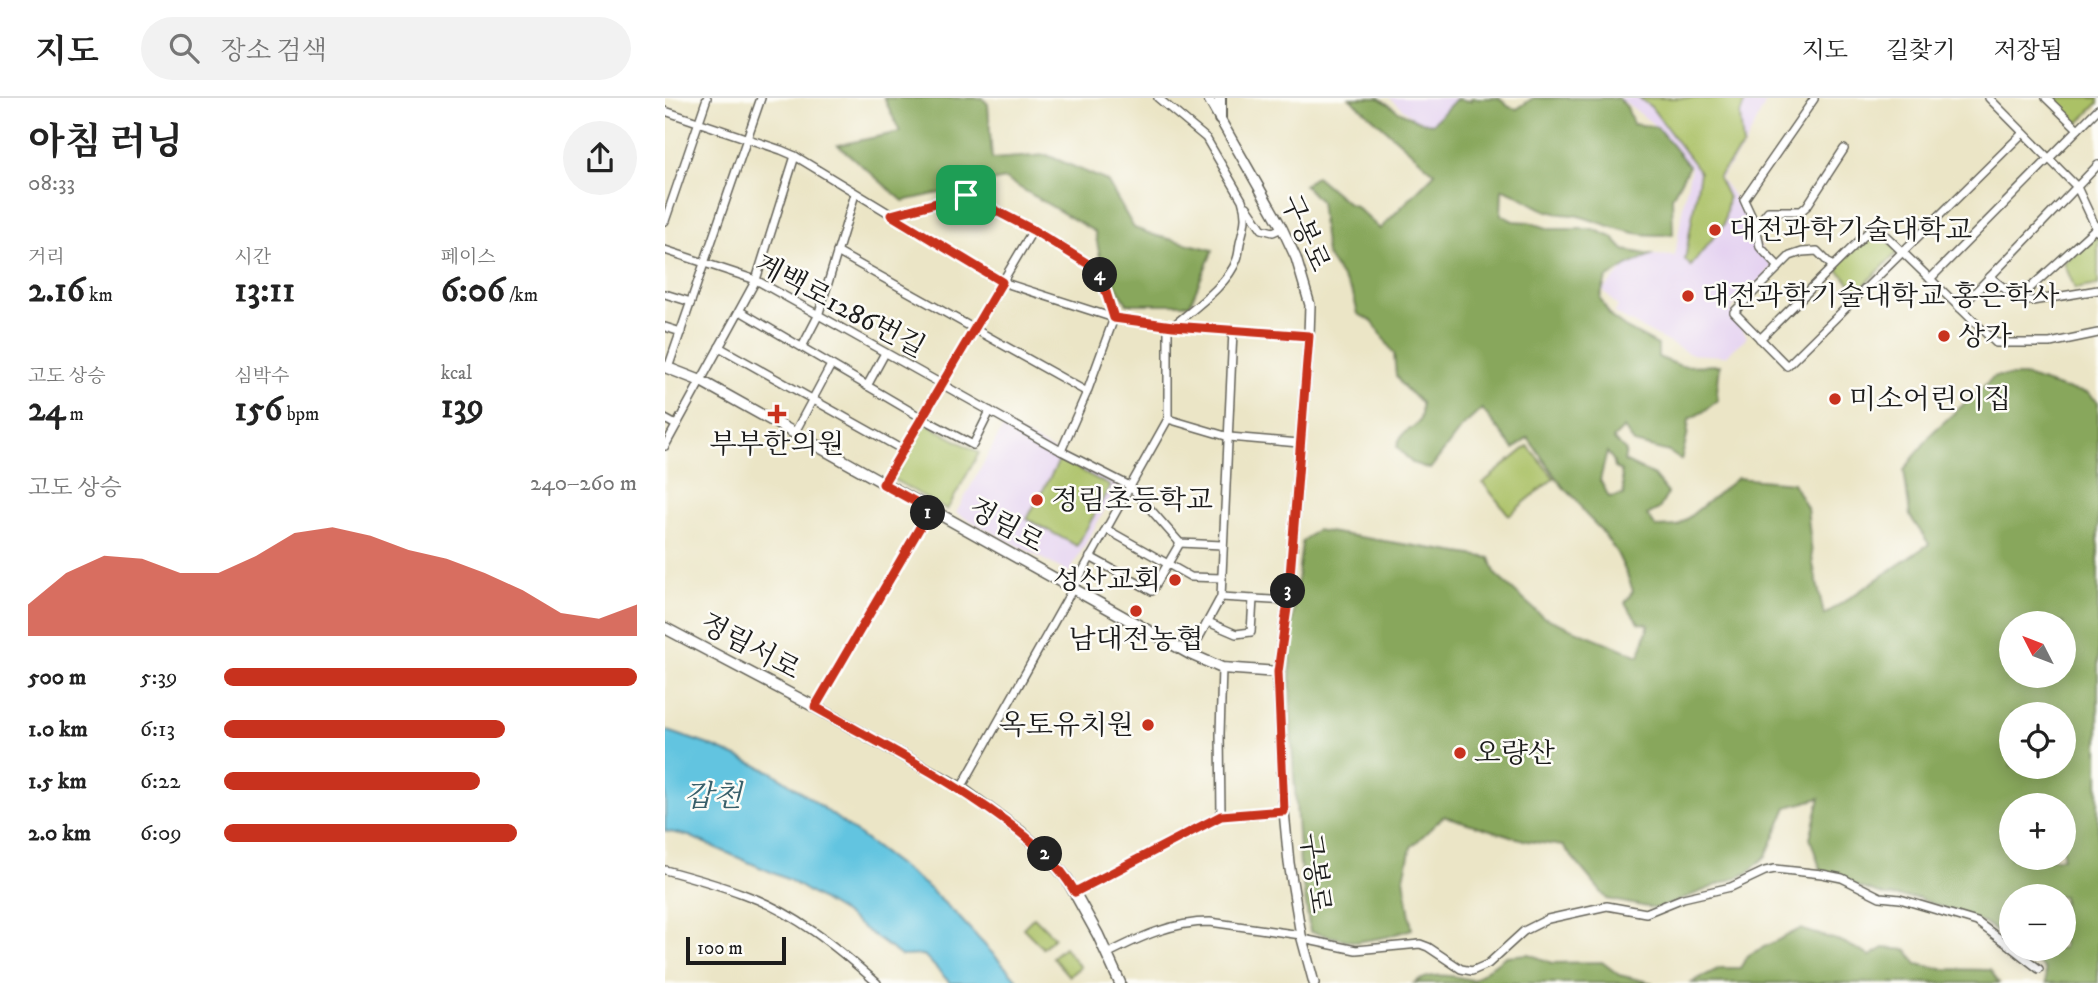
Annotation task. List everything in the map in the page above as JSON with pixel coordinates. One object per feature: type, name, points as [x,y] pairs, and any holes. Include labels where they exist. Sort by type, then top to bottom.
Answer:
[{"type":"main road","points":[[1220,98],[1220,119]]},
{"type":"main road","name":"정림로","points":[[667,367],[701,381],[1190,654],[1221,668],[1278,672]]},
{"type":"main road","name":"정림서로","points":[[665,628],[961,788],[1021,832],[1048,856],[1067,879],[1121,983]]},
{"type":"street","points":[[665,222],[707,98]]},
{"type":"street","points":[[667,367],[761,98]]},
{"type":"street","points":[[1158,98],[1206,138],[1262,229],[1273,232],[1282,228]]},
{"type":"street","name":"구봉로","points":[[1208,98],[1282,228],[1296,258],[1310,305],[1288,601],[1278,672],[1289,863],[1302,937],[1314,983]]},
{"type":"street","points":[[1989,98],[2077,187],[2097,229],[2018,299]]},
{"type":"street","points":[[2046,98],[2078,129]]},
{"type":"street","points":[[1779,267],[1760,247],[1756,226],[1744,200],[1814,99]]},
{"type":"street","points":[[1930,279],[2098,108]]},
{"type":"street","points":[[665,111],[795,156],[1002,282],[1114,318],[1170,326],[1309,336]]},
{"type":"street","points":[[1832,266],[1817,251],[1790,256],[1734,312],[1787,366],[2023,133]]},
{"type":"street","points":[[1756,226],[1767,211],[1801,211],[1807,206],[1844,149]]},
{"type":"street","points":[[665,446],[756,281],[795,156]]},
{"type":"street","points":[[1960,308],[2098,165]]},
{"type":"street","points":[[802,347],[818,316],[855,194]]},
{"type":"street","points":[[891,215],[966,195],[1033,230],[1093,267],[1101,276],[1114,318],[1087,393],[1061,451]]},
{"type":"street","points":[[961,788],[1168,419],[1170,326],[1217,288],[1232,270],[1238,258],[1245,228],[1243,200]]},
{"type":"street","points":[[883,484],[1033,230]]},
{"type":"street","points":[[1760,339],[1867,233],[1875,232],[1885,235],[1996,343],[2050,343],[2098,334]]},
{"type":"street","name":"계백로1286번길","points":[[665,250],[756,281],[1061,451],[1130,486],[1180,543]]},
{"type":"street","points":[[837,252],[1087,393]]},
{"type":"street","points":[[1990,277],[2018,299],[2032,301],[2098,290]]},
{"type":"street","points":[[665,293],[691,302]]},
{"type":"street","points":[[740,311],[973,445],[990,411]]},
{"type":"street","points":[[665,327],[681,332]]},
{"type":"street","points":[[1190,654],[1221,597],[1233,331]]},
{"type":"street","points":[[719,347],[903,450]]},
{"type":"street","points":[[867,386],[885,353]]},
{"type":"street","points":[[794,433],[831,365]]},
{"type":"street","points":[[665,419],[677,425]]},
{"type":"street","points":[[1168,419],[1229,437],[1299,443]]},
{"type":"street","points":[[815,707],[930,510]]},
{"type":"street","points":[[1106,529],[1191,577],[1222,578]]},
{"type":"street","points":[[1090,557],[1152,591],[1180,543],[1222,545]]},
{"type":"street","points":[[1221,597],[1288,601]]},
{"type":"street","points":[[1208,622],[1236,634],[1251,632],[1253,599]]},
{"type":"street","points":[[1221,668],[1221,816]]},
{"type":"street","points":[[1075,892],[1221,816],[1284,811]]},
{"type":"street","points":[[1107,954],[1159,930],[1195,922],[1210,922],[1302,937],[1356,950],[1420,944],[1461,969],[1472,971],[1488,964],[1524,932],[1548,919],[1607,906],[1646,913],[1683,898],[1731,887],[1765,871],[1776,869],[1842,878],[1880,897],[1901,899],[1977,922],[1999,938]]},
{"type":"street","points":[[665,870],[744,894],[803,923],[848,956],[877,983]]},
{"type":"street","points":[[2029,961],[2039,969]]},
{"type":"shaded area","points":[[1389,98],[1471,98],[1456,99],[1432,124],[1414,118]]},
{"type":"shaded area","name":"대전과학기술대학교","points":[[1620,98],[1768,98],[1744,147],[1720,178],[1732,194],[1772,267],[1731,309],[1747,337],[1725,356],[1690,354],[1614,313],[1618,307],[1603,290],[1627,266],[1651,255],[1675,256],[1691,167],[1657,127]]},
{"type":"shaded area","name":"정림초등학교","points":[[1005,424],[1118,486],[1069,573],[956,513]]},
{"type":"green space","points":[[884,98],[982,98],[988,104],[992,159],[1047,155],[1107,181],[1134,228],[1213,250],[1190,304],[1127,304],[1100,257],[1095,232],[1005,179],[903,201],[838,145],[900,132]]},
{"type":"green space","points":[[1350,98],[1379,98],[1398,111],[1432,124],[1456,99],[1471,101],[1471,98],[1499,98],[1509,107],[1517,109],[1533,98],[1618,98],[1627,107],[1633,124],[1657,127],[1689,166],[1672,197],[1673,234],[1635,233],[1578,216],[1554,213],[1502,189],[1501,215],[1513,221],[1529,222],[1550,229],[1593,229],[1612,237],[1624,250],[1651,255],[1606,279],[1600,298],[1611,317],[1658,345],[1658,357],[1681,366],[1720,365],[1718,400],[1689,419],[1681,460],[1669,452],[1634,443],[1624,428],[1613,439],[1626,451],[1624,461],[1653,475],[1668,493],[1659,509],[1647,515],[1656,527],[1678,526],[1737,478],[1793,483],[1807,508],[1813,564],[1824,615],[1929,544],[1910,516],[1904,470],[1933,432],[1995,376],[2026,376],[2088,393],[2098,402],[2098,983],[2046,983],[2045,969],[2034,961],[2076,961],[2076,884],[1999,884],[1999,934],[1986,924],[1918,898],[1885,896],[1822,874],[1810,838],[1820,798],[1787,807],[1766,856],[1748,873],[1657,909],[1607,899],[1563,846],[1527,841],[1444,816],[1411,847],[1404,878],[1412,929],[1356,942],[1310,932],[1300,865],[1291,730],[1290,642],[1302,542],[1316,530],[1490,558],[1496,575],[1543,617],[1639,656],[1649,624],[1639,623],[1625,603],[1633,591],[1617,553],[1576,499],[1563,487],[1528,438],[1514,449],[1482,409],[1462,427],[1430,469],[1412,463],[1397,447],[1404,434],[1419,420],[1421,403],[1396,376],[1394,354],[1372,321],[1358,314],[1353,294],[1326,254],[1320,201],[1304,185],[1316,176],[1380,229],[1435,173]],"holes":[[[1607,452],[1615,468],[1621,471],[1624,495],[1609,497],[1600,480]]]},
{"type":"green space","points":[[1639,98],[1746,98],[1740,115],[1743,146],[1718,177],[1728,198],[1724,224],[1691,266],[1685,260],[1700,172],[1651,107]]},
{"type":"green space","points":[[2046,98],[2098,98],[2098,103],[2075,127]]},
{"type":"green space","points":[[2098,231],[2098,285],[2075,289],[2064,263]]},
{"type":"green space","points":[[1869,236],[1883,237],[1899,251],[1858,291],[1835,267]]},
{"type":"green space","points":[[925,423],[979,453],[947,510],[893,479]]},
{"type":"green space","points":[[1528,446],[1554,478],[1509,515],[1483,483]]},
{"type":"green space","points":[[1060,459],[1110,486],[1077,546],[1027,519]]},
{"type":"green space","points":[[1034,917],[1054,937],[1043,948],[1023,928]]},
{"type":"green space","points":[[1800,929],[1843,942],[1870,956],[1884,948],[1907,950],[1917,964],[1942,969],[1990,970],[1999,983],[1690,983],[1720,968],[1740,968],[1748,955]]},
{"type":"green space","points":[[1064,947],[1080,967],[1069,976],[1052,957]]},
{"type":"green space","points":[[1529,954],[1552,963],[1602,962],[1619,975],[1653,983],[1414,983],[1435,976],[1473,980],[1506,956]]},
{"type":"water","name":"갑천","points":[[665,730],[709,745],[772,772],[814,801],[925,885],[1020,983],[950,983],[924,955],[901,956],[843,913],[789,880],[689,836],[665,831]]},
{"type":"place","name":"대전과학기술대학교","points":[[1715,230]]},
{"type":"place","name":"대전과학기술대학교 홍은학사","points":[[1688,296]]},
{"type":"place","name":"상가","points":[[1944,336]]},
{"type":"place","name":"미소어린이집","points":[[1835,399]]},
{"type":"place","name":"부부한의원","points":[[777,414]]},
{"type":"place","name":"정림초등학교","points":[[1037,500]]},
{"type":"place","name":"성산교회","points":[[1175,580]]},
{"type":"place","name":"남대전농협","points":[[1136,611]]},
{"type":"place","name":"옥토유치원","points":[[1148,725]]},
{"type":"place","name":"오량산","points":[[1460,753]]},
{"type":"route","points":[[966,195],[1033,230],[1093,267],[1101,276],[1114,318],[1173,326],[1309,336],[1288,601],[1278,672],[1284,811],[1221,816],[1075,892],[1048,856],[1021,832],[961,788],[815,707],[930,510],[883,484],[1002,282],[891,215],[966,195]]}]
